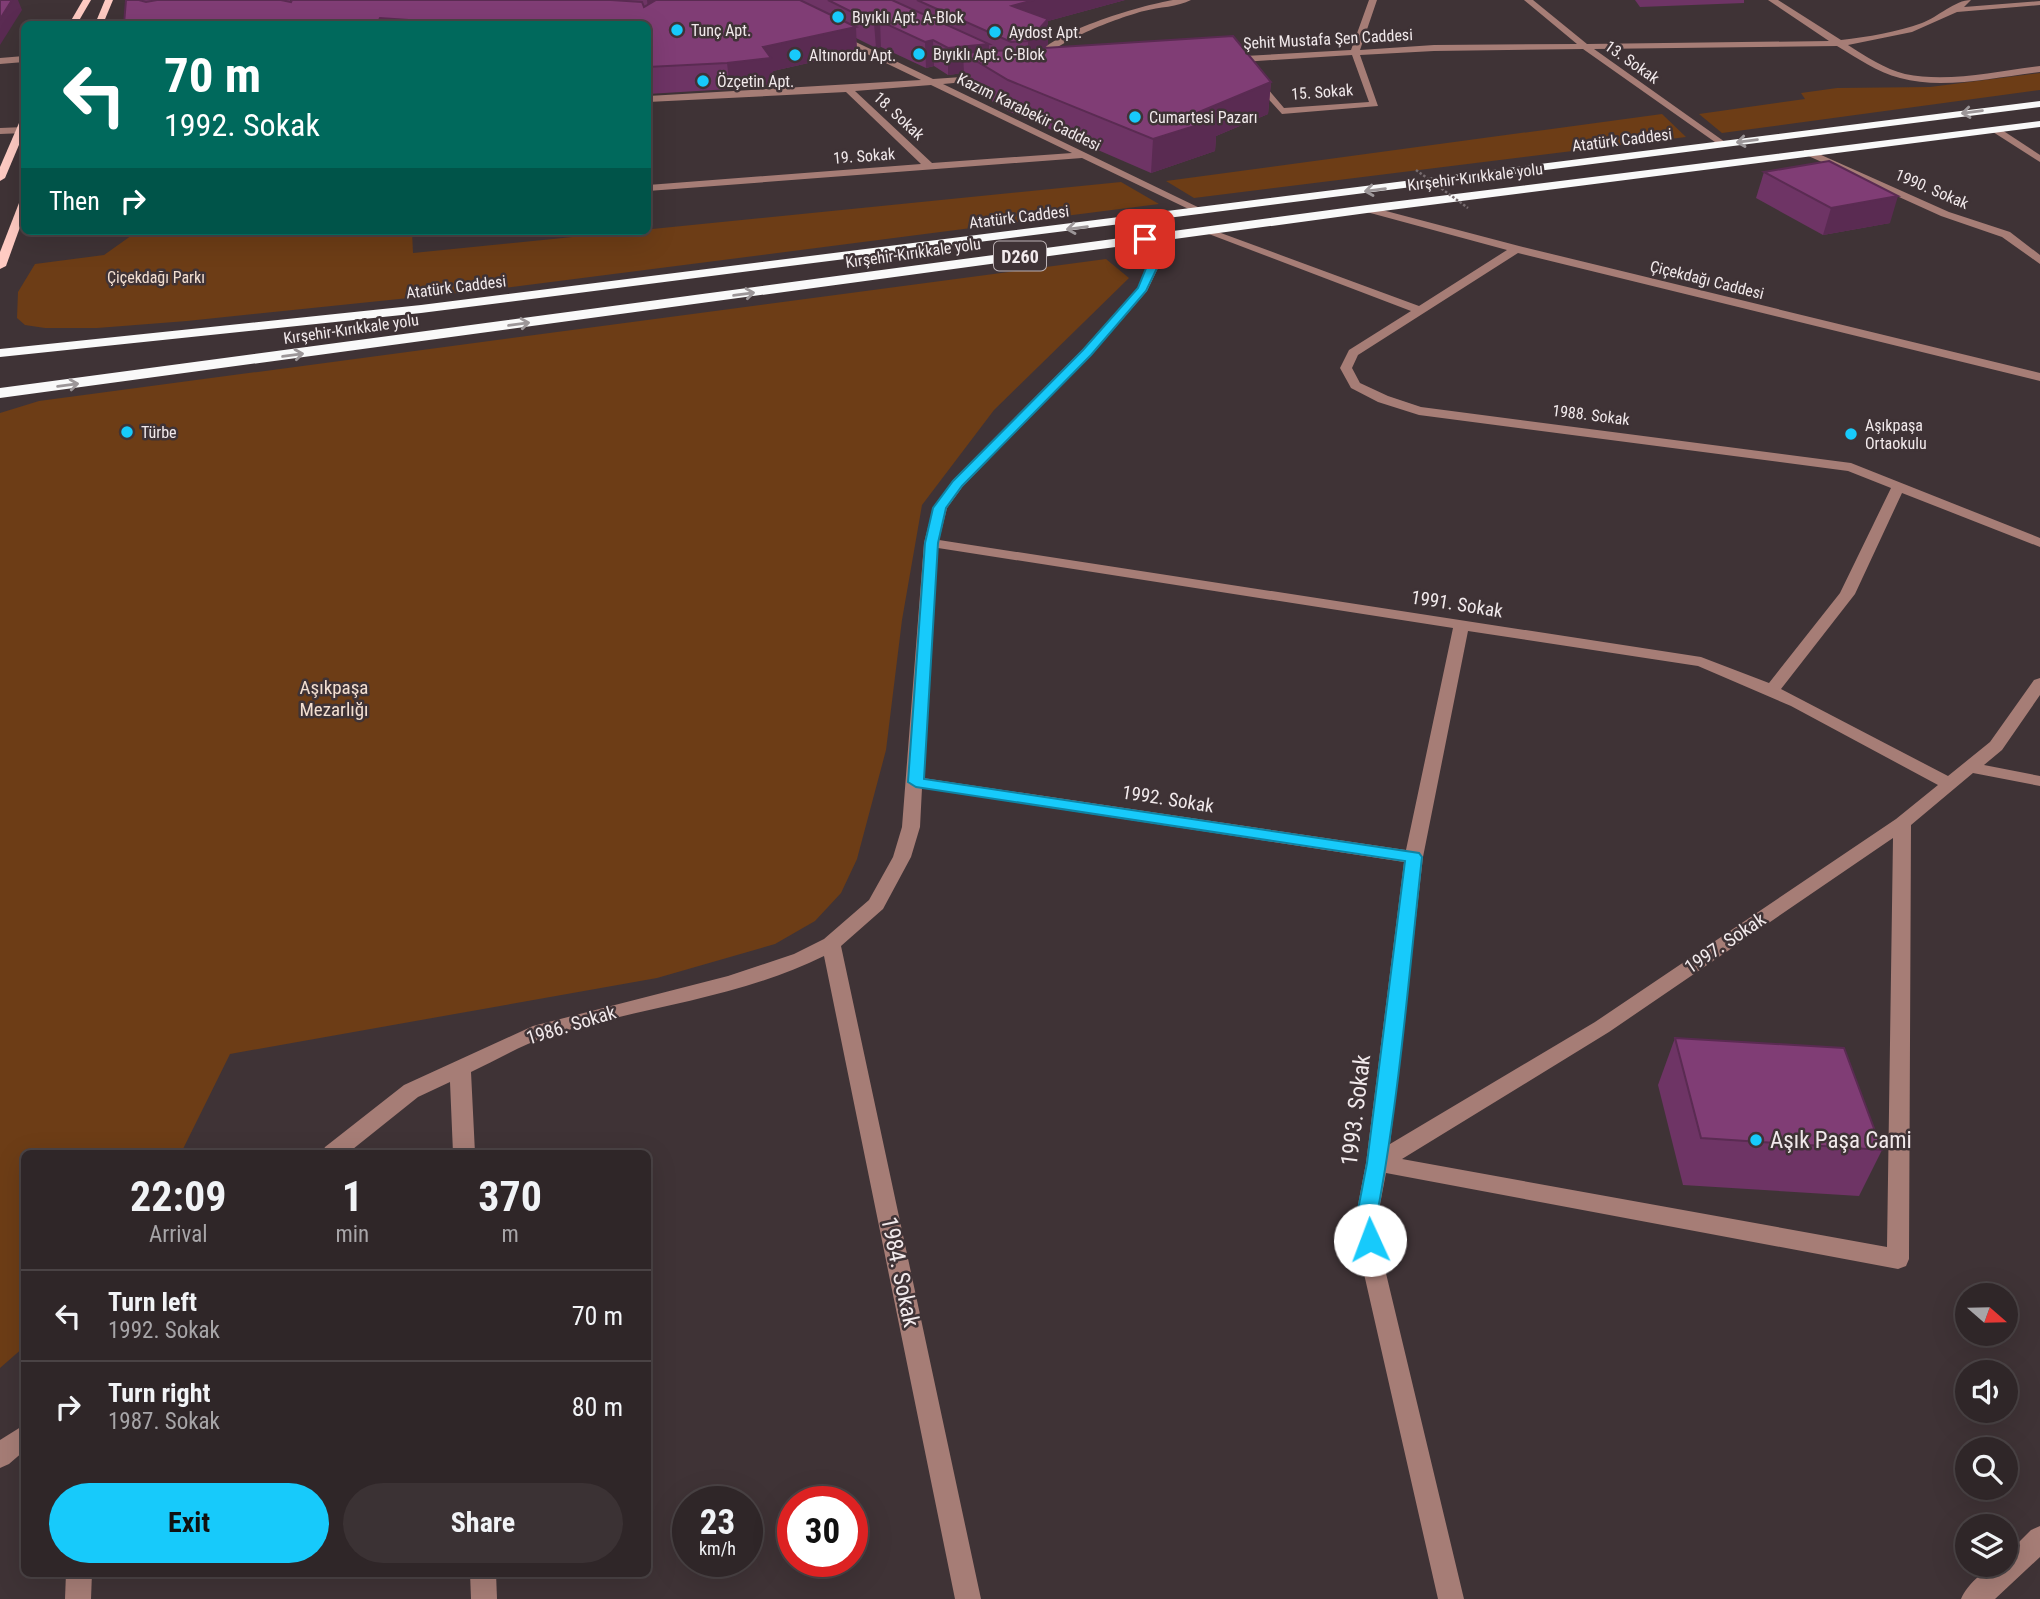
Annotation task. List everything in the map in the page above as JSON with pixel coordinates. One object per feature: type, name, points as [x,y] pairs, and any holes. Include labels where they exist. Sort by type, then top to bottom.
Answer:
[{"type":"highway","name":"Atatürk Caddesi","points":[[0,353],[95,341],[405,311],[2040,104]]},
{"type":"highway","name":"Kırşehir-Kırıkkale yolu","points":[[0,393],[1367,209],[2040,124]]},
{"type":"main road","points":[[75,21],[86,0]]},
{"type":"main road","points":[[100,21],[109,0]]},
{"type":"main road","points":[[0,178],[21,131]]},
{"type":"main road","points":[[0,266],[21,211]]},
{"type":"street","points":[[1045,72],[1032,73],[1037,59],[1072,33],[1093,23],[1144,8],[1186,0]]},
{"type":"street","points":[[1355,52],[1373,0]]},
{"type":"street","name":"13. Sokak","points":[[1528,0],[1584,46],[1722,144]]},
{"type":"street","points":[[1772,0],[1889,72],[1915,79],[1941,80],[2040,69]]},
{"type":"street","points":[[1955,10],[1967,0]]},
{"type":"street","points":[[1955,10],[2040,3]]},
{"type":"street","name":"Şehit Mustafa Şen Caddesi","points":[[1212,61],[1355,52],[1843,43],[1909,29],[1955,10]]},
{"type":"street","name":"Kazım Karabekir Caddesi","points":[[822,28],[1203,212]]},
{"type":"street","name":"15. Sokak","points":[[1238,60],[1282,111],[1375,104],[1355,52]]},
{"type":"street","points":[[0,61],[21,59]]},
{"type":"street","points":[[651,99],[848,89],[997,75]]},
{"type":"street","name":"18. Sokak","points":[[848,89],[930,167]]},
{"type":"street","points":[[0,131],[21,127]]},
{"type":"street","points":[[1996,131],[2040,159]]},
{"type":"street","name":"1990. Sokak","points":[[1807,152],[1944,213],[2004,232],[2040,261]]},
{"type":"street","name":"19. Sokak","points":[[651,188],[1082,155]]},
{"type":"street","name":"Çiçekdağı Caddesi","points":[[1367,209],[1516,249],[2040,377]]},
{"type":"street","points":[[1206,231],[1419,310]]},
{"type":"street","name":"1986. Sokak","points":[[337,1150],[411,1091],[540,1031],[730,982],[801,959],[831,944],[876,904],[902,857],[911,827],[931,543],[940,508],[958,483],[1087,352],[1143,289],[1153,266],[1145,239]]},
{"type":"street","name":"1988. Sokak","points":[[1516,249],[1353,353],[1346,369],[1354,385],[1383,400],[1419,411],[1851,467],[2040,543]]},
{"type":"street","points":[[1771,691],[1847,594],[1898,487]]},
{"type":"street","name":"1991. Sokak","points":[[931,543],[1701,662],[1734,673],[1771,691],[1951,785]]},
{"type":"street","name":"1993. Sokak","points":[[1451,1599],[1373,1265],[1367,1215],[1377,1163],[1414,857],[1462,624]]},
{"type":"street","name":"1997. Sokak","points":[[1377,1163],[1602,1027],[1902,822],[1996,746],[2040,683]]},
{"type":"street","points":[[1972,768],[2040,781]]},
{"type":"street","name":"1992. Sokak","points":[[916,782],[1414,857]]},
{"type":"street","points":[[1377,1163],[1898,1259],[1902,822]]},
{"type":"street","name":"1984. Sokak","points":[[831,944],[968,1599]]},
{"type":"street","points":[[460,1068],[464,1150]]},
{"type":"street","points":[[0,1456],[21,1438]]},
{"type":"street","points":[[1974,1599],[2005,1574],[2040,1539]]},
{"type":"street","points":[[78,1599],[79,1577]]},
{"type":"street","points":[[483,1577],[484,1599]]},
{"type":"path","points":[[1416,170],[1468,208]]},
{"type":"green space","points":[[2040,73],[2040,90],[1722,133],[1699,114],[1805,99],[1801,93],[1837,88],[1930,87]]},
{"type":"green space","points":[[1662,114],[1686,137],[1194,198],[1166,181]]},
{"type":"green space","name":"Çiçekdağı Parkı","points":[[1121,182],[1159,204],[496,289],[187,321],[97,328],[45,328],[25,325],[17,318],[18,292],[35,264],[104,255],[132,235],[412,235],[413,253],[592,235],[651,235],[651,229]]},
{"type":"green space","name":"Aşıkpaşa Mezarlığı","points":[[1106,259],[1129,278],[994,410],[922,505],[902,620],[886,750],[857,859],[841,893],[815,921],[775,944],[657,978],[230,1054],[182,1150],[21,1150],[21,1350],[0,1368],[0,413],[39,401]]},
{"type":"building","points":[[0,0],[12,0],[0,19]]},
{"type":"building","points":[[126,0],[611,0],[642,2],[644,7],[656,0],[800,0],[856,27],[763,47],[771,58],[651,67],[651,21],[424,21],[380,18],[378,21],[124,21]]},
{"type":"building","points":[[828,0],[892,0],[989,44],[948,48],[933,40],[925,42],[880,21],[874,23]]},
{"type":"building","points":[[917,0],[1034,0],[1012,6],[1048,19],[1028,41],[1011,42]]},
{"type":"building","points":[[1233,36],[1271,82],[1199,112],[1217,119],[1153,139],[1008,80],[963,53]]},
{"type":"building","points":[[1829,161],[1898,196],[1831,208],[1764,172]]},
{"type":"building","points":[[1675,1038],[1844,1048],[1882,1150],[1701,1138]]},
{"type":"place","name":"Bıyıklı Apt. A-Blok","points":[[838,17]]},
{"type":"place","name":"Tunç Apt.","points":[[677,30]]},
{"type":"place","name":"Aydost Apt.","points":[[995,32]]},
{"type":"place","name":"Bıyıklı Apt. C-Blok","points":[[919,54]]},
{"type":"place","name":"Altınordu Apt.","points":[[795,55]]},
{"type":"place","name":"Özçetin Apt.","points":[[703,81]]},
{"type":"place","name":"Cumartesi Pazarı","points":[[1135,117]]},
{"type":"place","name":"Türbe","points":[[127,432]]},
{"type":"place","name":"Aşıkpaşa Ortaokulu","points":[[1851,434]]},
{"type":"place","name":"Aşık Paşa Cami","points":[[1756,1140]]},
{"type":"route","points":[[1145,239],[1153,266],[1143,289],[1087,352],[958,483],[940,508],[931,543],[916,782],[1414,857],[1377,1163],[1367,1215],[1370,1240]]}]
